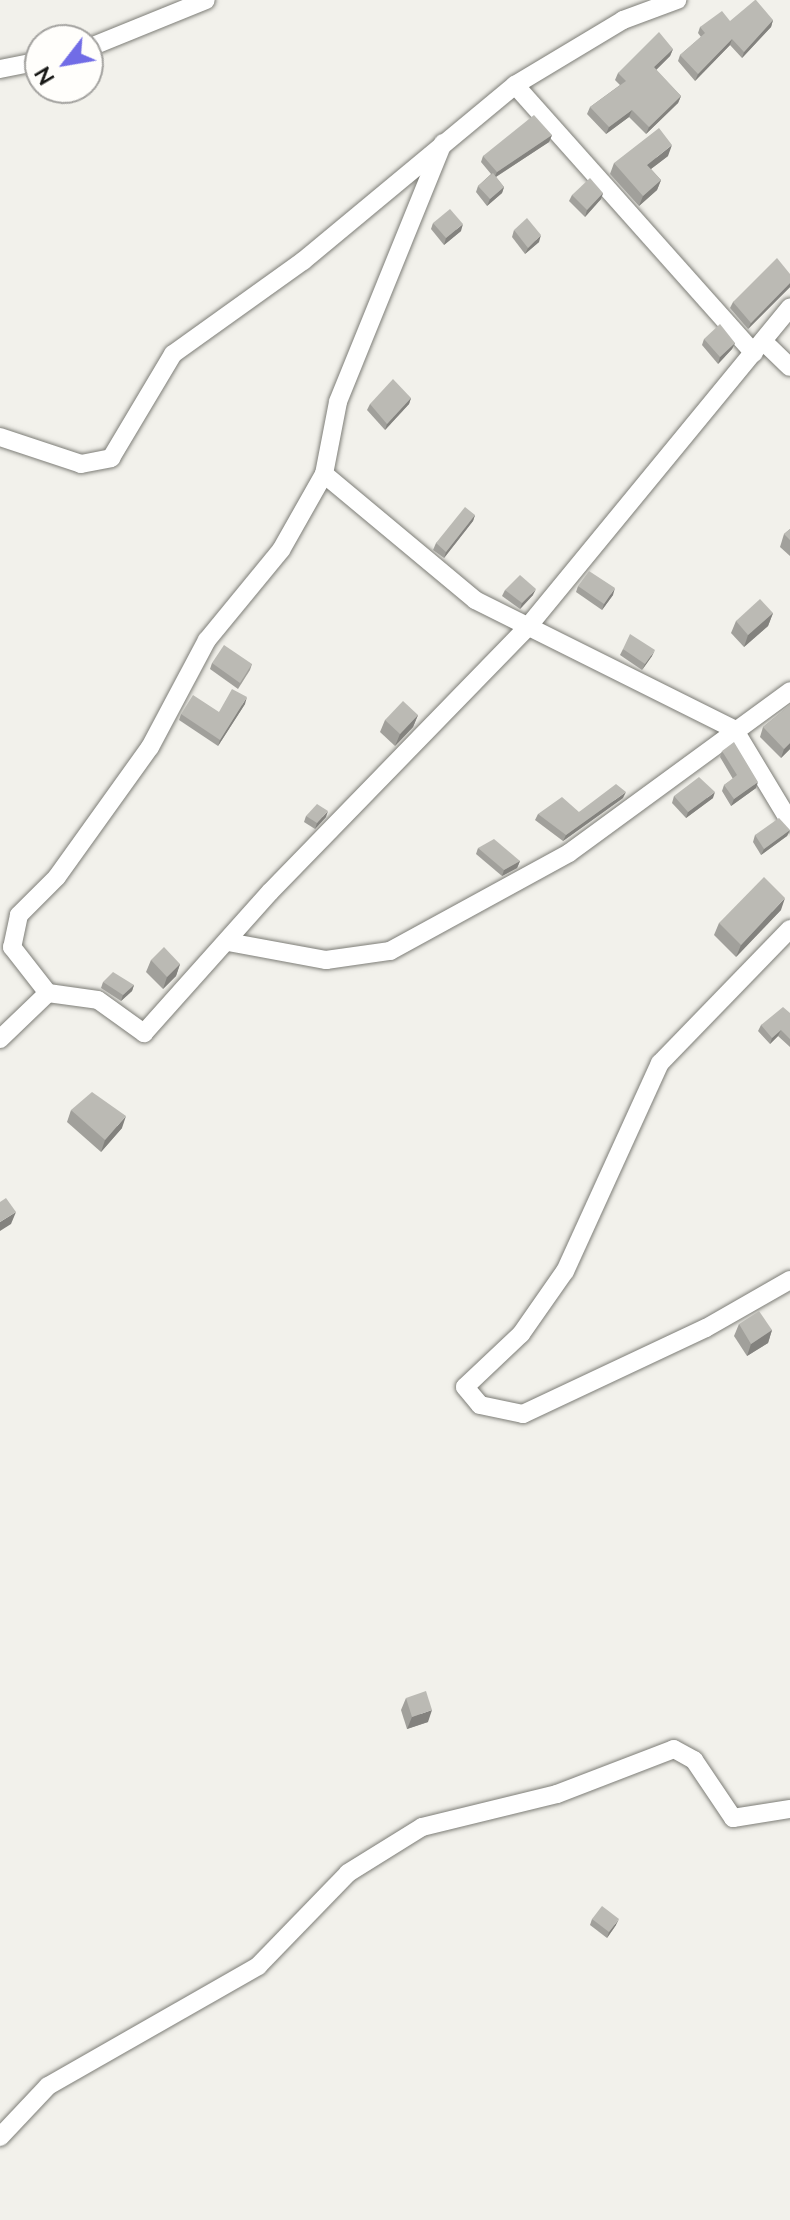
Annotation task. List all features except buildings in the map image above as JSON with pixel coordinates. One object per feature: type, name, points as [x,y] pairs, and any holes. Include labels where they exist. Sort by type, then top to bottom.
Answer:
[{"type":"street","points":[[104,41],[206,0]]},
{"type":"street","points":[[0,437],[81,464],[111,458],[173,354],[303,261],[515,85],[623,20],[677,0]]},
{"type":"street","points":[[0,69],[24,64]]},
{"type":"street","points":[[515,85],[758,347],[790,367]]},
{"type":"street","points":[[443,143],[338,402],[324,474],[281,550],[207,640],[150,747],[57,877],[19,915],[12,947],[48,993],[98,1000],[144,1033],[526,629],[790,308]]},
{"type":"street","points":[[324,474],[432,568],[526,629],[734,729],[790,822]]},
{"type":"street","points":[[228,942],[326,960],[390,951],[569,853],[734,729],[790,691]]},
{"type":"street","points":[[790,929],[660,1063],[565,1271],[521,1334],[465,1387],[480,1405],[523,1414],[706,1328],[790,1280]]},
{"type":"street","points":[[0,1039],[48,993]]},
{"type":"street","points":[[0,2137],[48,2086],[258,1966],[348,1873],[422,1827],[565,1792],[674,1749],[694,1760],[733,1818],[790,1809]]}]
